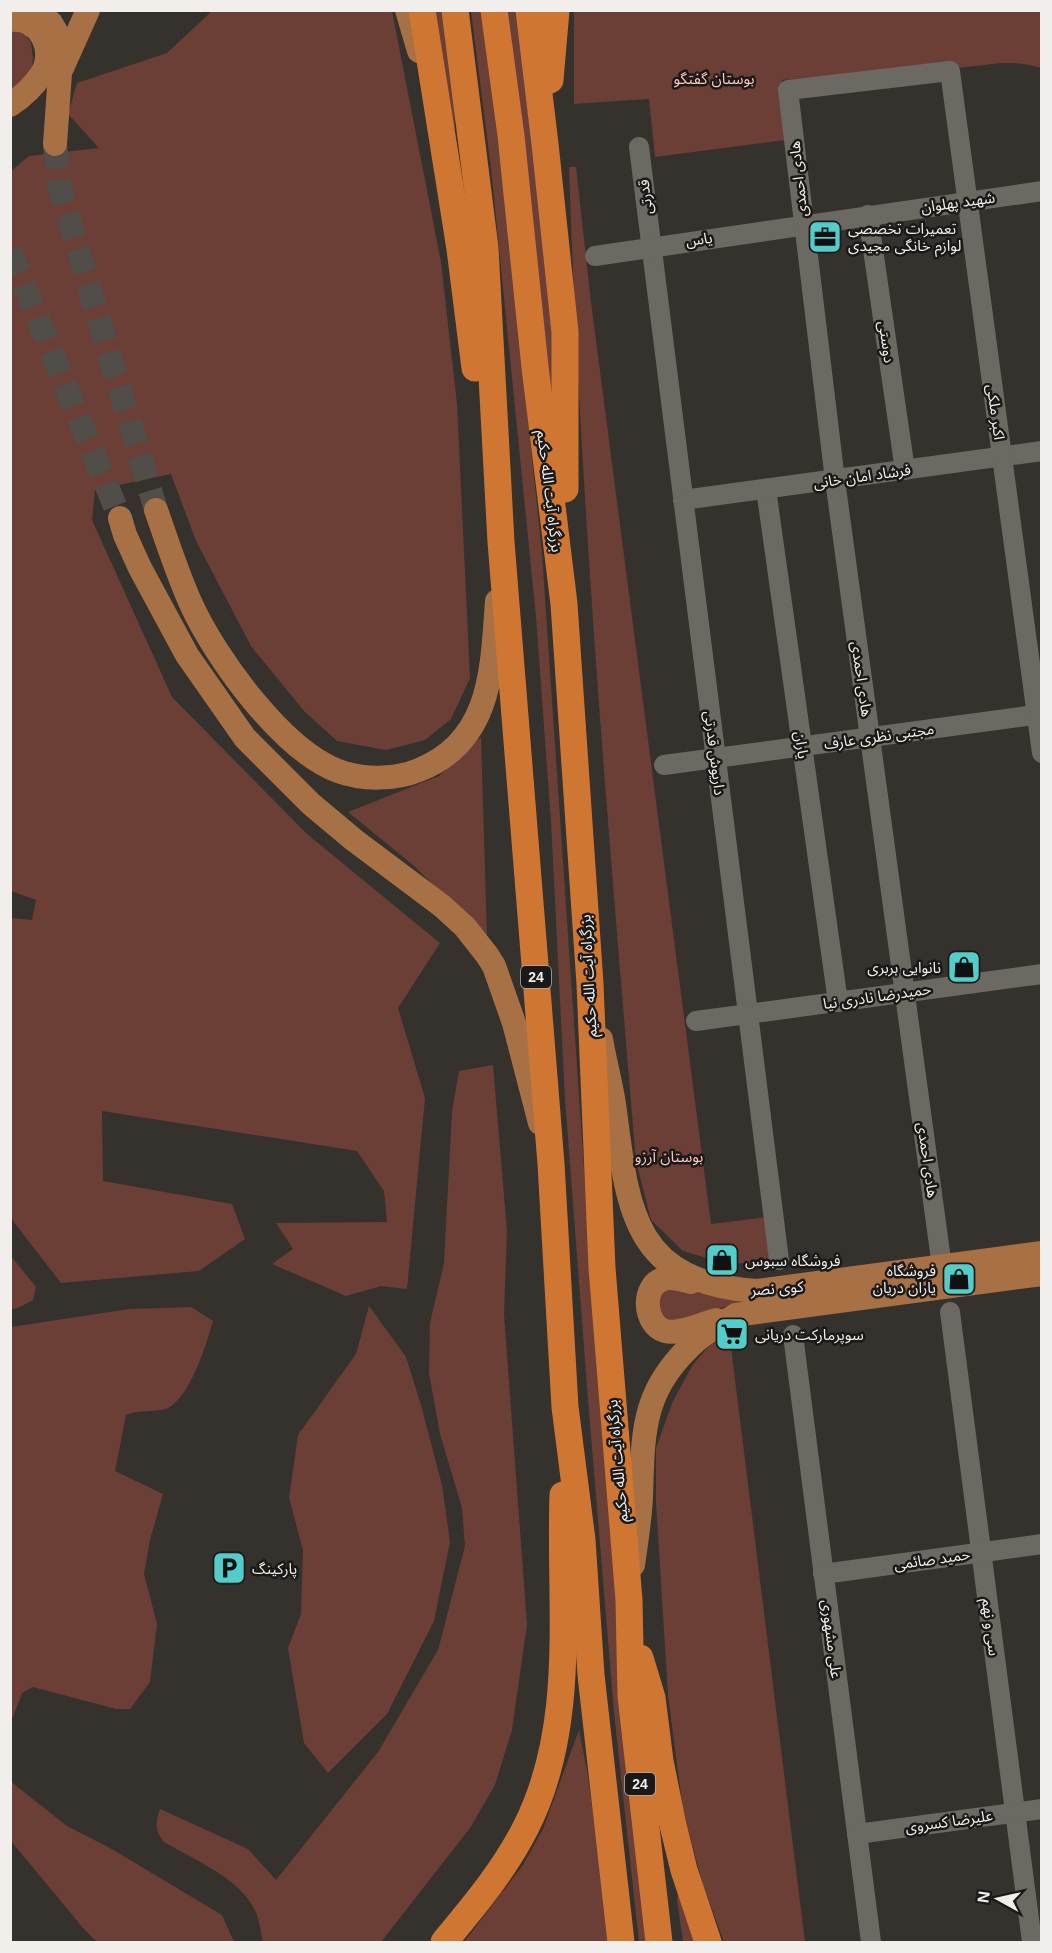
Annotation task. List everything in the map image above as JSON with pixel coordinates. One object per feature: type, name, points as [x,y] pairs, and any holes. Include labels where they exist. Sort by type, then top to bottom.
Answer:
[{"type":"highway","points":[[422,10],[501,542]]},
{"type":"highway","name":"24","points":[[455,10],[485,248],[501,542],[551,1164],[565,1407],[582,1540],[591,1675],[621,1942]]},
{"type":"highway","name":"بزرگراه آیت الله حکیم","points":[[494,10],[511,136],[535,367],[564,604],[590,984],[602,1268],[630,1613],[631,1696],[658,1942]]},
{"type":"highway","points":[[529,10],[546,144],[565,332],[564,604]]},
{"type":"highway","points":[[546,144],[551,49],[556,10]]},
{"type":"highway","points":[[444,1942],[488,1887],[526,1826],[554,1742],[562,1677],[564,1634],[561,1545],[565,1407]]},
{"type":"highway","points":[[630,1613],[651,1698],[672,1821],[684,1870],[708,1942]]},
{"type":"main road","points":[[37,10],[51,23],[58,35],[60,73],[55,144]]},
{"type":"main road","points":[[60,73],[88,10]]},
{"type":"main road","points":[[407,10],[441,126]]},
{"type":"main road","points":[[10,20],[23,19],[39,29],[46,42],[48,55],[42,74],[23,96],[10,105]]},
{"type":"main road","points":[[156,510],[191,604],[216,651],[259,706],[295,743],[317,760],[339,772],[384,778],[414,772],[436,764],[456,748],[480,712],[492,669],[501,542]]},
{"type":"main road","points":[[120,518],[140,568],[187,655],[245,738],[311,804],[354,840],[442,906],[465,927],[488,955],[514,1023],[551,1164]]},
{"type":"main road","points":[[140,568],[171,552]]},
{"type":"main road","name":"کوی نصر","points":[[590,984],[632,1210],[654,1251],[668,1264],[718,1287],[757,1291],[1041,1253]]},
{"type":"main road","name":"کوی نصر","points":[[630,1613],[641,1500],[644,1436],[650,1405],[662,1381],[677,1360],[699,1339],[736,1315],[1041,1274]]},
{"type":"main road","points":[[718,1287],[669,1278],[662,1279],[651,1289],[648,1299],[649,1318],[656,1327],[666,1332],[736,1315]]},
{"type":"street","name":"هادی احمدی","points":[[942,1267],[835,480],[788,90],[950,71]]},
{"type":"street","name":"اکبر ملکی","points":[[950,71],[1039,714],[1041,753]]},
{"type":"street","name":"قدرتی","points":[[639,147],[651,247]]},
{"type":"street","name":"شهید پهلوان","points":[[803,224],[1041,191]]},
{"type":"street","name":"دوستی","points":[[868,215],[905,470]]},
{"type":"street","name":"یاس","points":[[595,255],[803,224]]},
{"type":"street","name":"داریوش قدرتی","points":[[651,247],[779,1260]]},
{"type":"street","name":"فرشاد امان خانی","points":[[683,500],[1041,451]]},
{"type":"street","name":"یاران","points":[[766,489],[838,1002]]},
{"type":"street","name":"مجتبی نظری عارف","points":[[664,765],[1039,714]]},
{"type":"street","name":"حمیدرضا نادری نیا","points":[[696,1021],[1041,974]]},
{"type":"street","name":"سی و نهم","points":[[950,1312],[1032,1942]]},
{"type":"street","name":"علی مشهوری","points":[[792,1335],[871,1942]]},
{"type":"street","name":"حمید صائمی","points":[[823,1574],[1041,1544]]},
{"type":"street","name":"علیرضا کسروی","points":[[857,1834],[1041,1809]]},
{"type":"green space","points":[[212,11],[392,11],[441,262],[457,404],[470,678],[451,719],[425,740],[386,750],[337,741],[304,711],[251,646],[196,541],[171,474],[95,490],[92,520],[172,697],[307,834],[440,943],[398,1008],[425,1098],[407,1289],[381,1286],[346,1296],[272,1264],[293,1249],[276,1223],[387,1222],[384,1191],[357,1151],[102,1111],[103,1181],[232,1204],[245,1239],[199,1271],[61,1283],[13,1221],[11,1213],[11,918],[32,920],[36,900],[11,891],[11,171],[29,156],[99,148],[68,114],[77,83],[167,53]]},
{"type":"green space","points":[[430,11],[445,11],[454,77],[455,134]]},
{"type":"green space","points":[[471,11],[481,11],[504,188],[542,554],[598,1374],[649,1942],[639,1942],[614,1712],[565,1099],[551,822],[536,617],[491,168]]},
{"type":"green space","points":[[506,11],[521,11],[557,330],[559,512]]},
{"type":"green space","name":"بوستان گفتگو","points":[[574,11],[1041,11],[1041,68],[1029,65],[998,64],[782,80],[786,140],[655,157],[649,99],[574,104]]},
{"type":"green space","points":[[11,29],[25,34],[31,43],[33,58],[32,69],[11,92]]},
{"type":"green space","name":"بوستان آرزو","points":[[569,167],[576,167],[591,302],[711,1224],[768,1217],[774,1264],[723,1263],[683,1251],[651,1220],[636,1161],[605,789],[588,540]]},
{"type":"green space","points":[[481,737],[487,937],[413,865],[348,812],[439,776]]},
{"type":"green space","points":[[493,1065],[507,1231],[504,1314],[527,1624],[512,1730],[495,1785],[470,1828],[381,1942],[263,1942],[257,1915],[251,1903],[230,1881],[164,1842],[157,1830],[158,1814],[160,1809],[248,1849],[276,1880],[378,1752],[438,1650],[465,1546],[462,1508],[440,1434],[429,1373],[430,1323],[444,1263],[452,1111],[459,1071]]},
{"type":"green space","points":[[10,1255],[36,1287],[33,1300],[11,1309]]},
{"type":"green space","points":[[669,1287],[763,1300],[724,1307],[681,1323],[662,1319],[657,1298]]},
{"type":"green space","points":[[369,1306],[406,1357],[442,1485],[450,1542],[434,1621],[387,1714],[328,1773],[304,1743],[288,1648],[301,1614],[303,1550],[289,1498],[298,1435],[356,1354]]},
{"type":"green space","points":[[191,1307],[213,1321],[196,1369],[184,1392],[168,1408],[126,1415],[115,1471],[163,1494],[150,1540],[144,1574],[157,1624],[150,1682],[130,1709],[116,1709],[33,1687],[22,1693],[13,1717],[11,1717],[11,1327],[129,1309]]},
{"type":"green space","points":[[729,1331],[805,1942],[724,1942],[703,1885],[683,1810],[668,1695],[656,1502],[656,1448],[673,1401],[692,1366],[708,1347]]},
{"type":"green space","points":[[579,1730],[588,1776],[610,1942],[464,1942],[523,1865],[543,1829]]},
{"type":"green space","points":[[10,1781],[67,1826],[110,1848],[222,1915],[234,1942],[97,1942],[11,1841]]},
{"type":"green space","points":[[679,1883],[699,1942],[683,1942],[677,1899]]},
{"type":"tunnel","points":[[55,144],[59,186],[156,510]]},
{"type":"tunnel","points":[[10,251],[120,518]]},
{"type":"place","name":"تعمیرات تخصصی لوازم خانگی مجیدی","points":[[825,237]]},
{"type":"place","name":"نانوایی بربری","points":[[964,967]]},
{"type":"place","name":"فروشگاه سبوس","points":[[722,1260]]},
{"type":"place","name":"فروشگاه یاران دریان","points":[[959,1279]]},
{"type":"place","name":"سوپرمارکت دریانی","points":[[732,1334]]},
{"type":"place","name":"پارکینگ","points":[[229,1568]]}]
